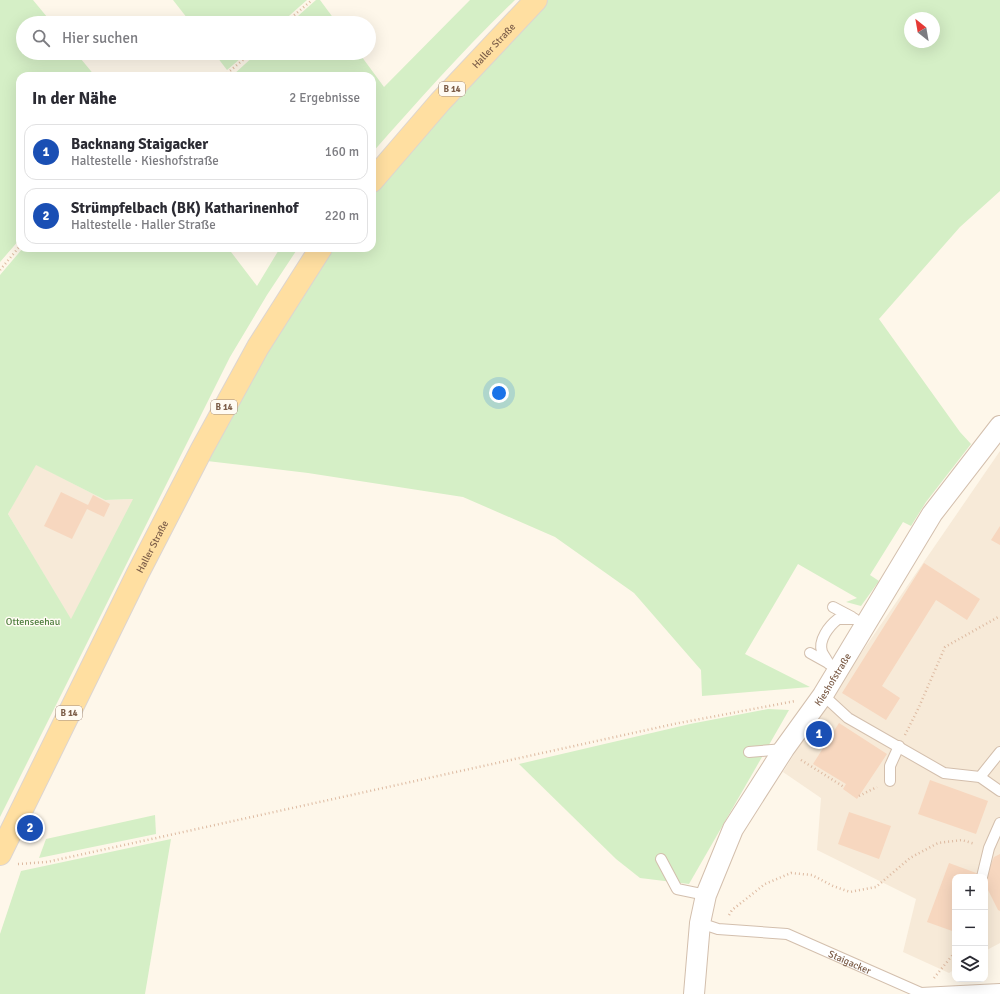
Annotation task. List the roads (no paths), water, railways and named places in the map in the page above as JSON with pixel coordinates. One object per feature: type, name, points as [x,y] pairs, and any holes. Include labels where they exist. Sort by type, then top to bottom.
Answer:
[{"type":"main road","name":"Haller Straße","points":[[376,176],[440,102],[536,0]]},
{"type":"main road","name":"Haller Straße","points":[[9,859],[134,580],[202,449],[258,347],[318,252]]},
{"type":"street","name":"Kieshofstraße","points":[[694,994],[709,926],[706,896],[733,829],[784,749],[823,695],[834,666],[932,514],[1000,426]]},
{"type":"lane","points":[[833,606],[861,622]]},
{"type":"lane","points":[[834,666],[822,652],[822,645],[826,631],[830,625],[838,619],[861,622]]},
{"type":"lane","points":[[810,653],[834,666]]},
{"type":"lane","points":[[823,695],[848,718],[944,773],[980,777],[1000,791]]},
{"type":"lane","points":[[890,781],[890,766],[899,746]]},
{"type":"lane","points":[[749,752],[784,749]]},
{"type":"lane","points":[[980,777],[1000,752]]},
{"type":"lane","points":[[983,874],[989,848],[1000,823]]},
{"type":"lane","points":[[661,859],[677,889],[706,896]]},
{"type":"lane","name":"Staigacker","points":[[709,926],[757,935],[787,934],[805,946],[921,993],[1000,989]]},
{"type":"place","name":"Backnang Staigacker","points":[[819,734]]},
{"type":"place","name":"Strümpfelbach (BK) Katharinenhof","points":[[30,828]]},
{"type":"park label","name":"Ottenseehau","points":[[33,621]]}]
